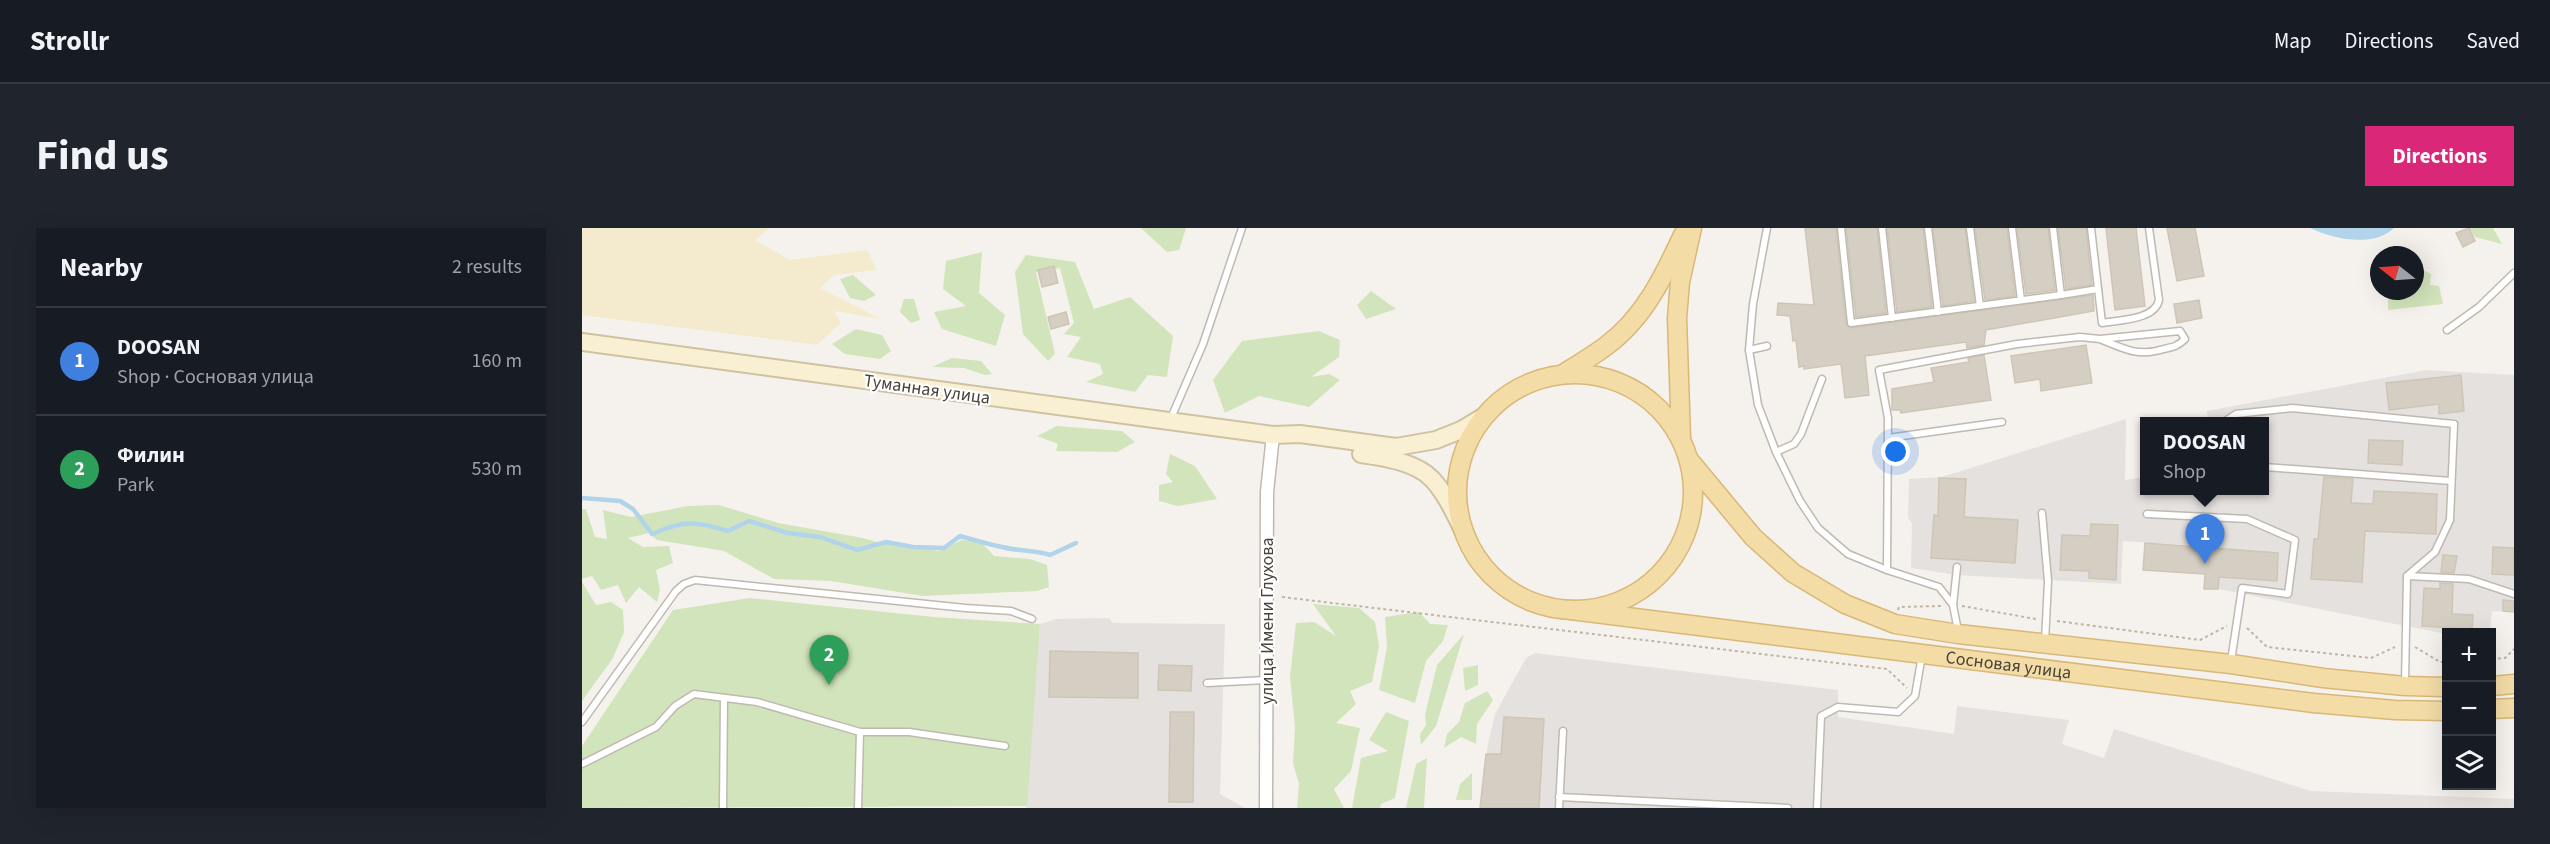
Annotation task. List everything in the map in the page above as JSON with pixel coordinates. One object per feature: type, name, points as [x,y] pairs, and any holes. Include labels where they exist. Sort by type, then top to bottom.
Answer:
[{"type":"main road","points":[[1563,375],[1607,345],[1629,325],[1659,285],[1687,228]]},
{"type":"main road","points":[[1681,440],[1677,318],[1680,282],[1692,228]]},
{"type":"main road","points":[[1563,375],[1598,376],[1632,388],[1660,410],[1681,440],[1689,460],[1693,482],[1693,504],[1688,526],[1680,547],[1668,565],[1635,594],[1593,609],[1571,610],[1538,604],[1508,589],[1483,566],[1466,536],[1458,500],[1461,464],[1471,438],[1486,415],[1499,402],[1528,384],[1563,375]]},
{"type":"main road","name":"Сосновая улица","points":[[1689,460],[1753,537],[1793,573],[1845,604],[1895,624],[1958,634],[2231,664],[2323,678],[2405,686],[2442,687]]},
{"type":"main road","name":"Сосновая улица","points":[[1571,610],[2314,703],[2394,710],[2442,711]]},
{"type":"main road","points":[[2496,686],[2514,684]]},
{"type":"main road","points":[[2496,709],[2514,708]]},
{"type":"street","name":"Туманная улица","points":[[582,342],[1273,435],[1300,434],[1396,447],[1436,440],[1461,430],[1486,415]]},
{"type":"street","name":"Туманная улица","points":[[1273,435],[1304,446],[1389,459],[1419,471],[1431,478],[1448,501],[1466,536]]},
{"type":"street","name":"улица Имени Глухова","points":[[1266,808],[1267,492],[1273,435]]},
{"type":"lane","points":[[1170,421],[1203,344],[1242,228]]},
{"type":"lane","points":[[1767,228],[1753,304],[1749,351],[1758,405],[1776,452],[1800,501],[1818,528],[1848,554],[1939,587],[1953,605]]},
{"type":"lane","points":[[1841,228],[1851,323],[2098,289]]},
{"type":"lane","points":[[1882,228],[1892,318]]},
{"type":"lane","points":[[1928,228],[1938,312]]},
{"type":"lane","points":[[1970,228],[1980,306]]},
{"type":"lane","points":[[2012,228],[2021,300]]},
{"type":"lane","points":[[2053,228],[2061,295]]},
{"type":"lane","points":[[2091,228],[2102,323],[2151,313],[2158,307],[2149,228]]},
{"type":"lane","points":[[2447,330],[2479,307],[2514,273]]},
{"type":"lane","points":[[1887,570],[1888,418],[1879,370],[2017,345],[2080,337],[2100,339],[2180,331],[2185,339],[2179,345],[2146,354],[2100,339]]},
{"type":"lane","points":[[1749,351],[1767,346]]},
{"type":"lane","points":[[1776,452],[1794,444],[1801,434],[1822,379]]},
{"type":"lane","points":[[2232,417],[2236,414],[2292,408],[2454,424],[2450,520],[2434,552],[2407,576],[2405,686]]},
{"type":"lane","points":[[1888,438],[2002,422]]},
{"type":"lane","points":[[2269,467],[2451,481]]},
{"type":"lane","points":[[2042,513],[2048,581],[2045,643]]},
{"type":"lane","points":[[2147,514],[2247,519],[2295,540],[2288,594],[2242,588],[2231,664]]},
{"type":"lane","points":[[1957,567],[1953,605],[1958,634]]},
{"type":"lane","points":[[2407,576],[2469,579],[2514,594]]},
{"type":"lane","points":[[582,722],[676,591],[684,584],[695,580],[1011,611],[1032,619]]},
{"type":"lane","points":[[1817,808],[1821,716],[1838,707],[1898,712],[1916,696],[1923,655]]},
{"type":"lane","points":[[1207,683],[1266,680]]},
{"type":"lane","points":[[582,764],[656,727],[675,706],[694,694],[757,702],[860,732],[909,732],[1005,746]]},
{"type":"lane","points":[[723,808],[724,698]]},
{"type":"lane","points":[[1559,808],[1563,731]]},
{"type":"lane","points":[[858,808],[860,732]]},
{"type":"lane","points":[[1560,797],[1788,808]]},
{"type":"path","points":[[1282,597],[1887,669],[1916,696]]},
{"type":"path","points":[[1895,624],[1899,607],[1953,605],[2045,620],[2200,640],[2228,625],[2237,626],[2249,628],[2267,647],[2371,658],[2397,645],[2417,647],[2442,662]]},
{"type":"path","points":[[2496,659],[2505,658],[2514,649]]},
{"type":"path","points":[[1887,669],[1889,650]]},
{"type":"shaded area","points":[[2426,370],[2514,375],[2514,612],[2492,611],[2490,628],[2442,628],[2442,633],[2218,589],[2220,547],[2123,541],[2121,584],[1957,575],[1911,568],[1912,523],[1908,518],[1909,479],[1942,477],[2126,419],[2125,480],[2140,478],[2140,495],[2269,495],[2269,417],[2208,417],[2207,411]]},
{"type":"shaded area","points":[[1109,618],[1113,623],[1225,624],[1220,794],[1245,808],[1026,808],[1040,624],[1056,619]]},
{"type":"shaded area","points":[[1535,653],[1838,690],[1838,717],[1954,734],[1957,706],[2069,720],[2062,744],[2104,758],[2114,729],[2311,791],[2514,799],[2514,808],[1480,808],[1488,744],[1495,714],[1526,658]]},
{"type":"green space","points":[[1141,228],[1186,228],[1179,250],[1167,252]]},
{"type":"green space","points":[[2469,228],[2493,228],[2502,244],[2475,237]]},
{"type":"green space","points":[[982,252],[979,293],[1005,315],[996,346],[942,329],[934,312],[966,306],[943,289],[946,261]]},
{"type":"green space","points":[[1026,255],[1075,262],[1094,309],[1130,297],[1173,336],[1167,377],[1148,375],[1135,392],[1086,382],[1103,374],[1100,364],[1067,357],[1081,337],[1064,334],[1074,323],[1060,268],[1036,272],[1055,354],[1048,361],[1023,334],[1015,272]]},
{"type":"green space","points":[[2424,270],[2431,274],[2430,285],[2439,286],[2443,304],[2388,310],[2388,300],[2424,300]]},
{"type":"green space","points":[[853,275],[876,295],[864,301],[850,298],[840,279]]},
{"type":"green space","points":[[1371,291],[1396,309],[1366,319],[1357,305]]},
{"type":"green space","points":[[904,299],[914,299],[920,320],[911,323],[900,312]]},
{"type":"green space","points":[[856,329],[882,335],[891,351],[880,359],[845,354],[832,344]]},
{"type":"green space","points":[[1319,331],[1340,340],[1339,357],[1311,377],[1329,374],[1340,380],[1309,407],[1259,396],[1225,413],[1213,380],[1242,341]]},
{"type":"green space","points":[[952,358],[981,361],[992,374],[985,375],[964,368],[932,367]]},
{"type":"green space","points":[[1057,426],[1122,431],[1135,442],[1117,452],[1056,451],[1058,444],[1037,436]]},
{"type":"green space","points":[[1170,454],[1195,466],[1217,499],[1178,506],[1159,501],[1159,485],[1173,482],[1166,474]]},
{"type":"green space","points":[[719,505],[778,523],[880,543],[906,544],[938,551],[962,540],[982,543],[994,556],[1030,559],[1047,565],[1049,587],[1037,591],[923,596],[831,581],[774,579],[724,551],[657,540],[649,533],[628,538],[643,547],[669,546],[673,563],[656,570],[660,590],[657,602],[639,587],[626,603],[618,585],[601,590],[592,576],[582,579],[582,509],[586,509],[595,537],[607,539],[603,510],[631,517],[688,506]]},
{"type":"green space","points":[[582,582],[596,605],[611,602],[623,610],[624,632],[613,658],[582,701]]},
{"type":"green space","points":[[750,598],[934,617],[1040,624],[1027,806],[582,808],[582,746],[673,610]]},
{"type":"green space","points":[[1313,604],[1359,608],[1375,622],[1379,646],[1372,682],[1350,691],[1356,704],[1336,723],[1360,728],[1351,771],[1334,789],[1344,808],[1297,808],[1299,784],[1293,763],[1295,728],[1290,676],[1296,623],[1314,622],[1336,636]]},
{"type":"green space","points":[[1419,612],[1430,624],[1448,625],[1443,641],[1426,661],[1415,703],[1379,690],[1387,647],[1385,617]]},
{"type":"green space","points":[[1464,634],[1436,726],[1421,745],[1420,734],[1426,725],[1425,715],[1437,665]]},
{"type":"green space","points":[[1478,665],[1478,685],[1465,691],[1463,668]]},
{"type":"green space","points":[[1487,691],[1493,700],[1477,724],[1476,744],[1461,737],[1444,748],[1447,734],[1459,722],[1465,703]]},
{"type":"green space","points":[[1386,712],[1409,721],[1395,798],[1381,804],[1380,808],[1352,808],[1361,758],[1388,751],[1369,740]]},
{"type":"green space","points":[[1427,758],[1424,808],[1406,808],[1416,764]]},
{"type":"green space","points":[[1472,773],[1472,800],[1456,800],[1460,784]]},
{"type":"sand","points":[[582,228],[770,228],[755,240],[790,260],[867,250],[877,270],[834,275],[820,288],[881,319],[834,311],[841,323],[817,345],[582,315]]},
{"type":"water","points":[[2310,228],[2394,228],[2375,238],[2353,240]]},
{"type":"building","points":[[1805,228],[1836,228],[1846,324],[1850,328],[2093,295],[2094,311],[1986,330],[1984,345],[1967,348],[1966,342],[1865,356],[1869,395],[1845,398],[1841,364],[1804,369],[1804,366],[1799,367],[1790,316],[1777,315],[1778,303],[1814,305]]},
{"type":"building","points":[[1846,228],[1877,228],[1886,313],[1856,317]]},
{"type":"building","points":[[1887,228],[1923,228],[1932,307],[1897,312]]},
{"type":"building","points":[[1933,228],[1965,228],[1974,301],[1943,306]]},
{"type":"building","points":[[1975,228],[2007,228],[2015,296],[1985,300]]},
{"type":"building","points":[[2017,228],[2048,228],[2055,290],[2026,294]]},
{"type":"building","points":[[2058,228],[2086,228],[2092,285],[2066,289]]},
{"type":"building","points":[[2106,228],[2136,228],[2145,306],[2115,310]]},
{"type":"building","points":[[2167,228],[2195,228],[2204,276],[2177,281]]},
{"type":"building","points":[[2469,228],[2475,241],[2463,247],[2456,233]]},
{"type":"building","points":[[1054,266],[1058,283],[1042,287],[1038,270]]},
{"type":"building","points":[[2199,300],[2202,318],[2177,323],[2174,304]]},
{"type":"building","points":[[1066,312],[1069,324],[1051,329],[1048,317]]},
{"type":"building","points":[[2086,345],[2092,383],[2041,391],[2040,379],[2015,383],[2011,356]]},
{"type":"building","points":[[1984,355],[1991,400],[1901,413],[1900,410],[1892,410],[1892,389],[1934,382],[1931,368],[1969,362],[1968,358]]},
{"type":"building","points":[[2461,375],[2464,411],[2439,414],[2439,404],[2389,410],[2386,383]]},
{"type":"building","points":[[2369,440],[2403,441],[2402,465],[2368,463]]},
{"type":"building","points":[[2324,477],[2353,479],[2351,503],[2373,504],[2374,491],[2437,494],[2436,534],[2365,531],[2362,582],[2311,579],[2314,539],[2318,539]]},
{"type":"building","points":[[1939,478],[1966,479],[1964,517],[2018,520],[2015,563],[1931,558],[1934,515],[1938,516]]},
{"type":"building","points":[[2091,524],[2118,525],[2116,580],[2089,578],[2089,571],[2060,570],[2062,535],[2090,536]]},
{"type":"building","points":[[2145,543],[2278,553],[2277,581],[2219,577],[2218,589],[2204,589],[2205,574],[2143,570]]},
{"type":"building","points":[[2493,547],[2514,548],[2514,575],[2492,574]]},
{"type":"building","points":[[2443,555],[2457,556],[2454,573],[2441,572]]},
{"type":"building","points":[[2440,583],[2453,584],[2452,614],[2473,615],[2472,628],[2422,626],[2424,588],[2440,589]]},
{"type":"building","points":[[2503,600],[2514,601],[2514,612],[2503,611]]},
{"type":"building","points":[[1050,651],[1138,653],[1138,698],[1049,697]]},
{"type":"building","points":[[1159,665],[1192,666],[1191,691],[1158,690]]},
{"type":"building","points":[[1170,712],[1194,712],[1193,802],[1169,802]]},
{"type":"building","points":[[1504,717],[1544,719],[1539,808],[1480,808],[1486,754],[1501,754]]},
{"type":"waterway","points":[[582,498],[620,501],[633,509],[652,534],[681,524],[707,525],[728,531],[749,521],[788,533],[820,537],[857,550],[886,542],[913,547],[944,548],[960,536],[1012,549],[1050,555],[1076,543]]},
{"type":"place","name":"DOOSAN","points":[[2205,564]]},
{"type":"place","name":"Филин","points":[[829,685]]}]
